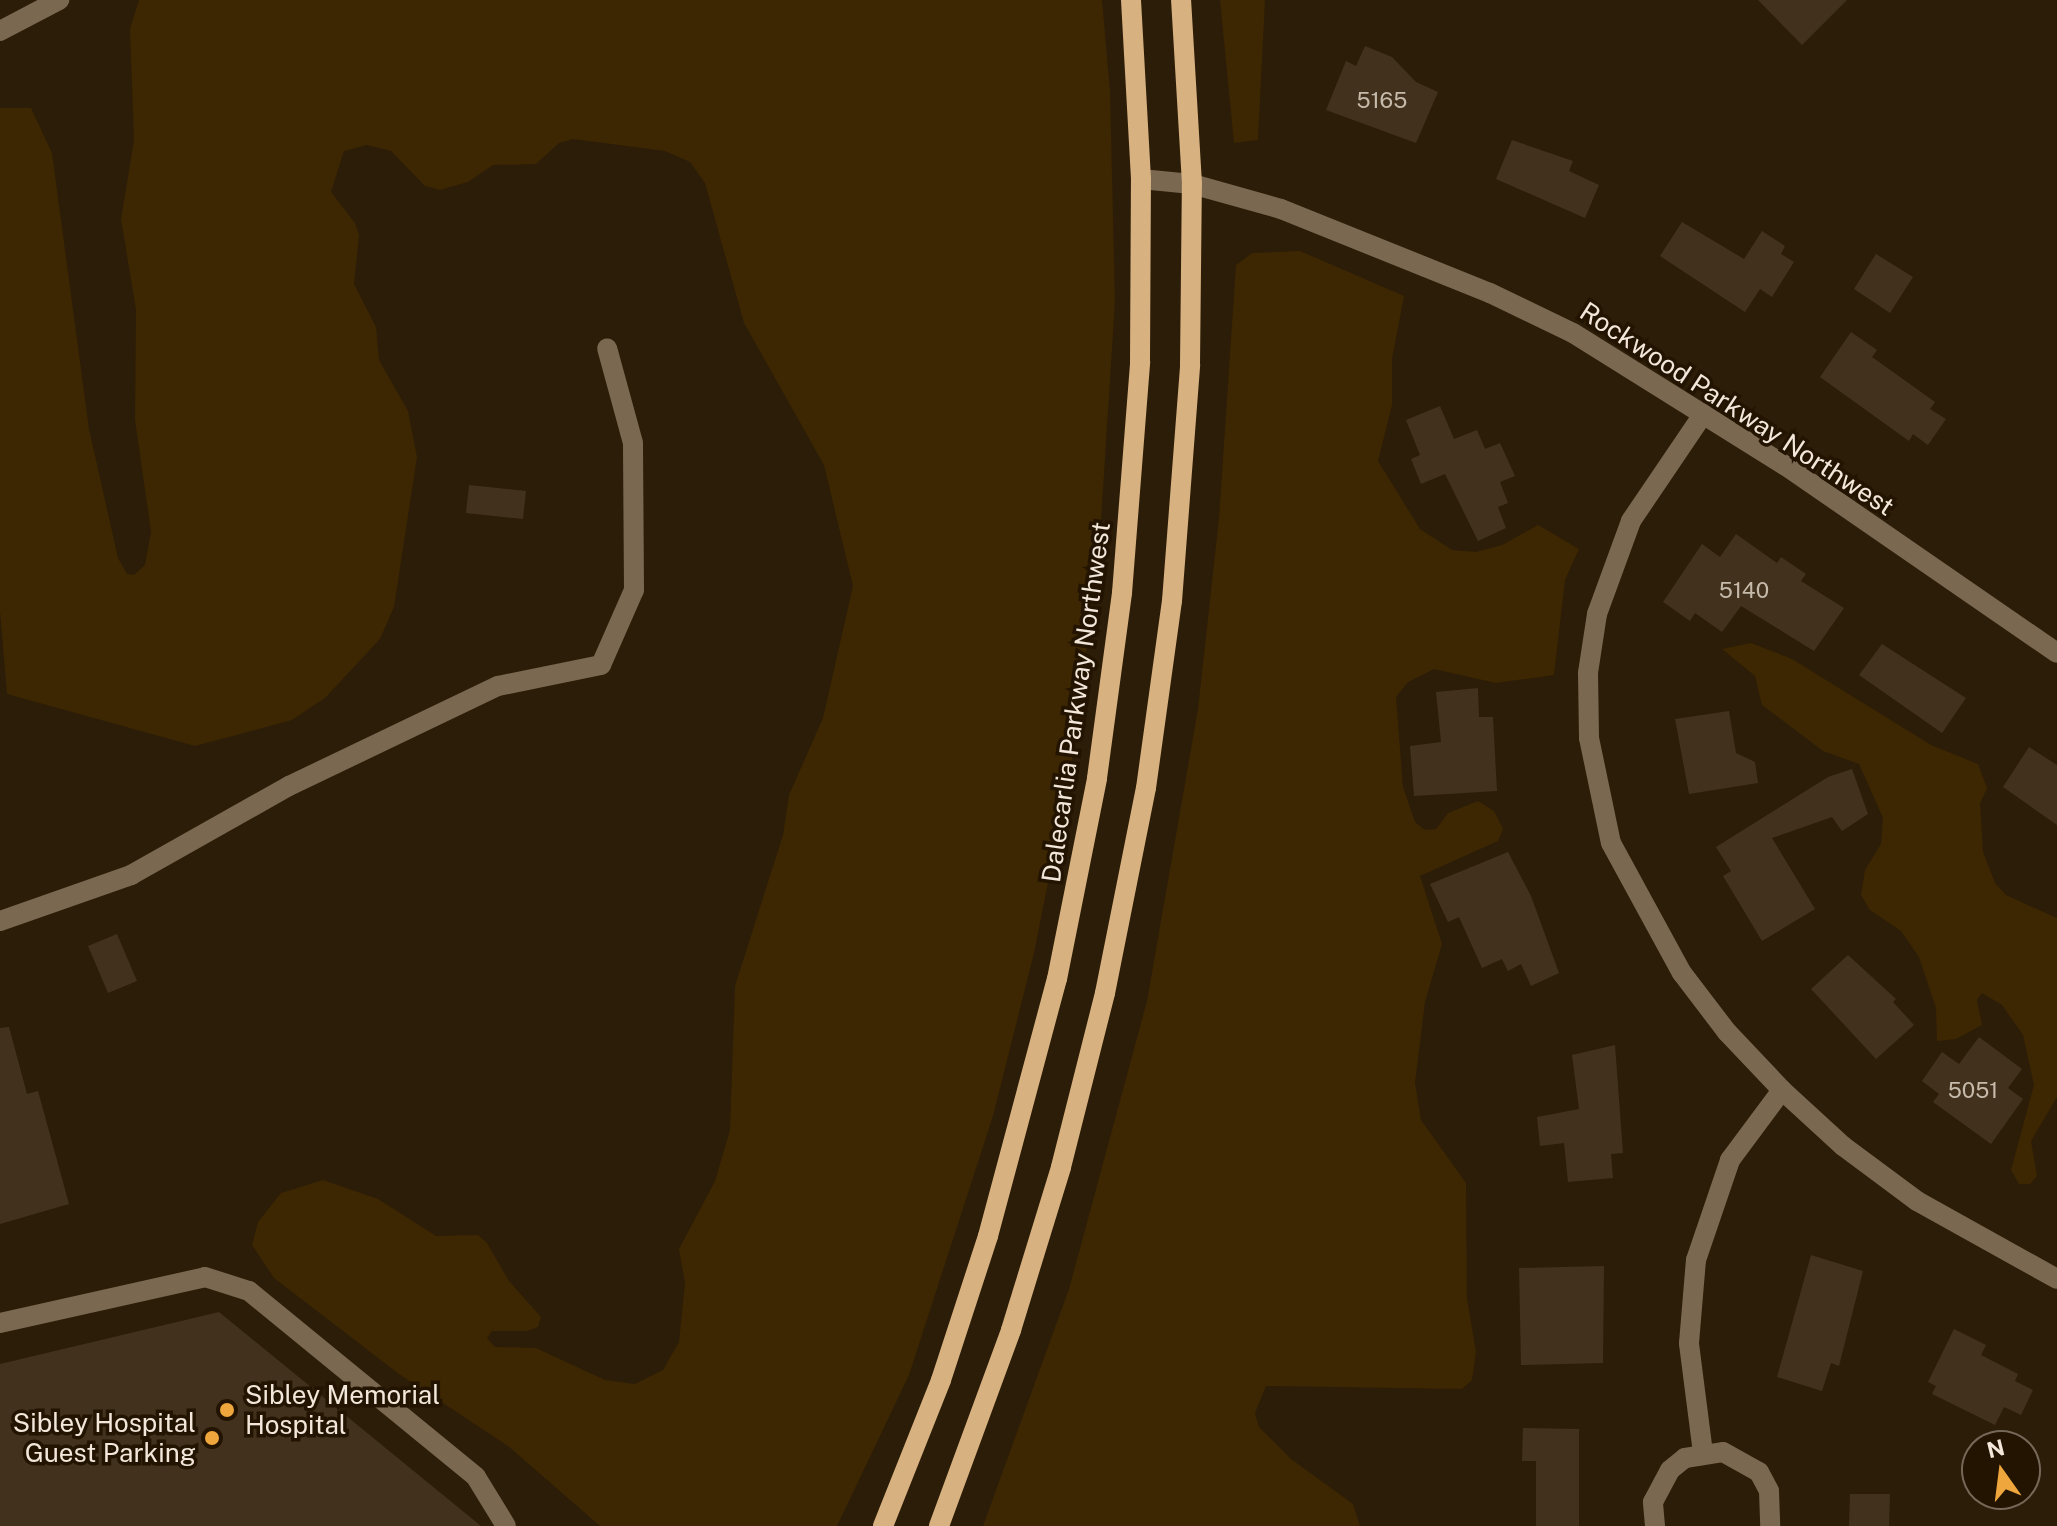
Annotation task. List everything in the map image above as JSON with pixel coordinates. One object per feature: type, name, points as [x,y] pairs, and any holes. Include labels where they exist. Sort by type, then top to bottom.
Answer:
[{"type":"main road","name":"Dalecarlia Parkway Northwest","points":[[883,1526],[933,1402],[988,1236],[1036,1065],[1084,850],[1116,644],[1133,483],[1141,179],[1131,0]]},
{"type":"main road","points":[[939,1526],[1036,1253],[1084,1080],[1133,862],[1157,713],[1182,501],[1192,184],[1181,0]]},
{"type":"street","points":[[0,31],[59,0]]},
{"type":"street","name":"Rockwood Parkway Northwest","points":[[1141,179],[1192,184],[1281,209],[1490,293],[1573,333],[1704,413],[2057,653]]},
{"type":"street","points":[[0,921],[131,875],[289,786],[498,686],[601,665],[634,590],[633,443],[607,348]]},
{"type":"street","points":[[1704,413],[1639,506],[1606,582],[1588,673],[1590,748],[1611,843],[1643,910],[1696,993],[1782,1090],[1843,1146],[1917,1201],[2057,1279]]},
{"type":"street","points":[[1703,1453],[1689,1343],[1696,1260],[1730,1160],[1782,1090]]},
{"type":"street","points":[[0,1323],[205,1277],[249,1291],[476,1477],[506,1526]]},
{"type":"street","points":[[1655,1526],[1653,1502],[1659,1485],[1685,1458],[1723,1452],[1759,1472],[1769,1491],[1770,1526]]},
{"type":"shaded area","points":[[139,0],[1102,0],[1110,91],[1115,301],[1099,553],[1071,767],[1034,953],[993,1116],[909,1375],[837,1526],[600,1526],[508,1446],[399,1374],[274,1278],[252,1245],[258,1222],[281,1193],[323,1180],[378,1199],[436,1236],[478,1235],[487,1243],[509,1281],[541,1317],[538,1327],[527,1331],[492,1331],[487,1338],[495,1347],[536,1348],[605,1380],[635,1384],[663,1370],[679,1342],[685,1283],[679,1249],[715,1181],[730,1130],[735,986],[783,835],[789,795],[823,718],[853,586],[824,465],[744,323],[705,183],[690,162],[665,151],[573,139],[559,143],[536,164],[493,165],[468,182],[440,190],[425,186],[391,151],[367,145],[344,151],[331,192],[355,223],[359,235],[354,284],[376,327],[379,360],[408,411],[417,457],[394,607],[380,639],[325,698],[292,720],[195,746],[7,694],[0,611],[0,108],[31,108],[52,153],[89,429],[118,558],[127,574],[134,575],[145,565],[151,532],[135,420],[136,310],[121,219],[134,140],[130,29]]},
{"type":"shaded area","points":[[1220,0],[1265,0],[1258,140],[1234,143]]},
{"type":"shaded area","points":[[1300,251],[1404,296],[1392,359],[1392,405],[1378,461],[1420,529],[1452,550],[1476,552],[1502,545],[1538,525],[1579,549],[1565,580],[1554,675],[1496,683],[1434,669],[1408,682],[1396,697],[1403,787],[1415,822],[1425,830],[1436,829],[1448,813],[1478,801],[1494,811],[1503,829],[1498,841],[1420,876],[1442,944],[1425,1002],[1415,1083],[1421,1120],[1466,1183],[1467,1298],[1476,1352],[1472,1380],[1462,1389],[1266,1386],[1255,1413],[1259,1427],[1291,1459],[1353,1504],[1360,1526],[983,1526],[1069,1289],[1147,1001],[1198,709],[1219,518],[1236,265],[1252,253]]},
{"type":"shaded area","points":[[1751,643],[1792,659],[1931,745],[1978,764],[1987,788],[1980,804],[1983,852],[1995,883],[2006,895],[2057,918],[2057,1097],[2031,1141],[2037,1176],[2030,1184],[2019,1184],[2011,1170],[2034,1085],[2023,1035],[2002,1005],[1982,993],[1977,1000],[1982,1025],[1956,1039],[1937,1041],[1936,1008],[1919,957],[1901,931],[1870,910],[1861,895],[1865,870],[1881,844],[1883,818],[1859,764],[1823,751],[1762,705],[1755,676],[1722,649]]},
{"type":"building","points":[[1758,0],[1847,0],[1802,45]]},
{"type":"building","points":[[1365,46],[1392,57],[1416,82],[1438,92],[1416,143],[1326,110],[1346,61],[1356,66]]},
{"type":"building","points":[[1512,140],[1573,161],[1569,171],[1599,185],[1585,218],[1496,179]]},
{"type":"building","points":[[1682,222],[1744,259],[1762,231],[1785,246],[1781,254],[1794,262],[1772,297],[1760,289],[1745,312],[1660,256]]},
{"type":"building","points":[[1876,254],[1913,277],[1890,313],[1854,289]]},
{"type":"building","points":[[1851,332],[1877,350],[1872,357],[1935,402],[1930,409],[1946,419],[1928,445],[1913,434],[1909,441],[1820,377]]},
{"type":"building","points":[[1440,406],[1454,439],[1477,430],[1485,449],[1500,443],[1515,476],[1500,482],[1508,503],[1498,507],[1506,528],[1478,541],[1445,474],[1421,484],[1411,459],[1420,455],[1406,420]]},
{"type":"building","points":[[469,485],[526,491],[523,519],[466,513]]},
{"type":"building","points":[[1736,534],[1777,563],[1781,557],[1806,574],[1801,581],[1844,608],[1814,651],[1741,606],[1722,632],[1695,613],[1690,621],[1663,602],[1702,544],[1720,557]]},
{"type":"building","points":[[1882,644],[1966,698],[1942,733],[1859,675]]},
{"type":"building","points":[[1478,688],[1479,717],[1493,717],[1497,791],[1414,796],[1410,746],[1441,742],[1436,692]]},
{"type":"building","points":[[1729,711],[1736,753],[1755,762],[1758,783],[1689,794],[1675,719]]},
{"type":"building","points":[[2029,747],[2057,765],[2057,825],[2003,787]]},
{"type":"building","points":[[1852,769],[1868,814],[1842,831],[1832,817],[1772,838],[1815,909],[1762,941],[1723,876],[1731,871],[1716,847],[1828,777]]},
{"type":"building","points":[[1508,852],[1531,896],[1559,973],[1531,986],[1521,964],[1508,971],[1502,959],[1482,968],[1459,917],[1448,922],[1430,884]]},
{"type":"building","points":[[117,934],[137,981],[108,993],[88,946]]},
{"type":"building","points":[[1848,955],[1896,999],[1893,1002],[1914,1025],[1876,1059],[1811,989]]},
{"type":"building","points":[[9,1027],[27,1094],[38,1091],[69,1204],[0,1224],[0,1028]]},
{"type":"building","points":[[1979,1037],[2022,1069],[2008,1088],[2023,1099],[1991,1144],[1933,1102],[1939,1094],[1922,1081],[1942,1052],[1959,1064]]},
{"type":"building","points":[[1615,1045],[1623,1153],[1611,1154],[1613,1178],[1568,1182],[1564,1143],[1540,1146],[1537,1117],[1579,1109],[1572,1055]]},
{"type":"building","points":[[1811,1255],[1863,1271],[1839,1366],[1831,1363],[1822,1391],[1777,1377]]},
{"type":"building","points":[[1604,1266],[1603,1363],[1521,1365],[1519,1268]]},
{"type":"building","name":"Sibley Hospital Guest Parking","points":[[219,1312],[481,1526],[0,1526],[0,1364]]},
{"type":"building","points":[[1954,1329],[1986,1345],[1981,1355],[2018,1374],[2015,1381],[2033,1390],[2021,1415],[2004,1407],[1995,1425],[1932,1394],[1936,1386],[1928,1382]]},
{"type":"building","points":[[1523,1428],[1579,1429],[1579,1526],[1536,1526],[1536,1461],[1522,1461]]},
{"type":"building","points":[[1850,1494],[1890,1494],[1889,1526],[1849,1526]]},
{"type":"place","name":"Sibley Memorial Hospital","points":[[227,1410]]},
{"type":"place","name":"Sibley Hospital Guest Parking","points":[[212,1438]]}]
